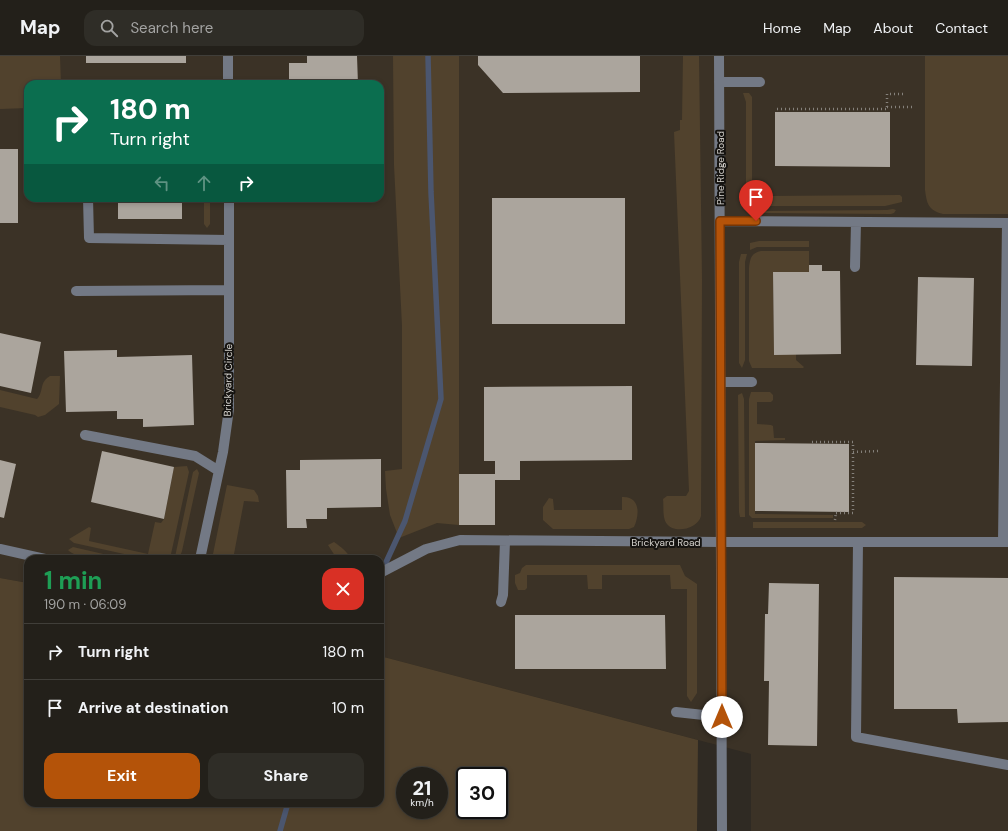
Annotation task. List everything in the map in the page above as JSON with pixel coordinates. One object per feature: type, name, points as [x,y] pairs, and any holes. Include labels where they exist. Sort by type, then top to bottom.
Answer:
[{"type":"street","points":[[228,56],[228,80]]},
{"type":"street","name":"Pine Ridge Road","points":[[719,56],[722,831]]},
{"type":"street","points":[[720,82],[760,82]]},
{"type":"street","points":[[88,202],[89,238],[229,240]]},
{"type":"street","name":"Brickyard Circle","points":[[201,555],[219,471],[229,409],[228,202]]},
{"type":"street","points":[[720,221],[1007,223],[1006,542]]},
{"type":"street","points":[[855,267],[856,222]]},
{"type":"street","points":[[76,291],[229,290]]},
{"type":"street","points":[[721,382],[752,382]]},
{"type":"street","points":[[85,435],[195,456],[219,471]]},
{"type":"street","name":"Brickyard Road","points":[[384,571],[426,549],[460,540],[1006,542]]},
{"type":"street","points":[[501,602],[503,595],[505,541]]},
{"type":"street","points":[[858,542],[856,737],[1008,765]]},
{"type":"street","points":[[0,549],[26,555]]},
{"type":"street","points":[[676,712],[722,717]]},
{"type":"path","points":[[887,107],[887,94],[904,94]]},
{"type":"path","points":[[777,109],[887,109],[887,107],[912,107]]},
{"type":"path","points":[[812,442],[853,442],[853,513],[836,512],[835,520]]},
{"type":"path","points":[[853,452],[880,451]]},
{"type":"shaded area","points":[[0,56],[1008,56],[1008,831],[751,831],[751,754],[384,657],[384,555],[24,555],[24,582],[0,578]]},
{"type":"shaded area","points":[[0,56],[60,56],[61,80],[24,80],[24,108],[0,109]]},
{"type":"shaded area","points":[[393,56],[459,56],[459,525],[437,523],[399,538],[390,515],[385,471],[402,469],[402,326],[394,165]]},
{"type":"shaded area","points":[[683,56],[699,56],[702,279],[701,516],[699,520],[691,527],[686,529],[675,529],[670,527],[665,522],[663,499],[667,496],[686,496],[689,491],[674,132],[680,130],[680,120],[682,120]]},
{"type":"shaded area","points":[[925,56],[1008,56],[1008,214],[943,214],[934,211],[929,206],[925,190]]},
{"type":"shaded area","points":[[743,93],[749,93],[752,97],[752,180],[755,189],[759,193],[769,196],[900,195],[902,197],[902,202],[885,206],[758,206],[749,203],[746,198],[746,102]]},
{"type":"shaded area","points":[[204,202],[210,202],[210,224],[207,228],[204,224]]},
{"type":"shaded area","points":[[887,210],[896,210],[891,214],[761,213],[753,211]]},
{"type":"shaded area","points":[[759,241],[809,241],[809,247],[757,247],[750,250],[750,243]]},
{"type":"shaded area","points":[[761,251],[809,251],[809,272],[773,272],[774,354],[796,354],[796,360],[804,367],[803,368],[752,368],[749,361],[749,268],[753,255]]},
{"type":"shaded area","points":[[741,254],[747,254],[745,262],[745,360],[742,368],[739,363],[739,262]]},
{"type":"shaded area","points":[[50,376],[60,376],[59,404],[45,415],[38,417],[0,407],[0,390],[37,399],[44,381]]},
{"type":"shaded area","points":[[751,392],[770,392],[773,395],[773,400],[771,402],[757,402],[757,424],[773,426],[774,438],[785,438],[785,440],[755,441],[755,514],[833,515],[833,518],[752,518],[749,515],[749,399]]},
{"type":"shaded area","points":[[742,393],[744,399],[745,517],[740,517],[739,512],[738,395]]},
{"type":"shaded area","points":[[187,466],[189,472],[170,555],[129,555],[74,543],[69,539],[89,527],[91,528],[89,541],[148,554],[155,522],[161,523],[164,519],[174,467]]},
{"type":"shaded area","points":[[197,469],[199,473],[182,551],[180,555],[175,555],[193,472]]},
{"type":"shaded area","points":[[227,485],[254,490],[258,496],[259,502],[244,501],[234,554],[241,555],[213,555]]},
{"type":"shaded area","points":[[622,497],[632,499],[637,507],[638,512],[636,522],[634,527],[629,529],[553,529],[543,520],[543,507],[549,498],[553,499],[554,510],[622,510]]},
{"type":"shaded area","points":[[753,522],[862,522],[866,525],[862,528],[753,528]]},
{"type":"shaded area","points":[[334,542],[346,551],[348,555],[334,555],[328,545]]},
{"type":"shaded area","points":[[73,547],[108,555],[77,555],[68,550]]},
{"type":"shaded area","points":[[526,565],[680,565],[685,576],[697,584],[697,693],[691,702],[687,696],[687,589],[671,589],[670,575],[602,575],[602,589],[588,589],[587,575],[527,575],[527,588],[525,590],[518,590],[515,583],[515,575],[520,573],[522,568]]},
{"type":"shaded area","points":[[0,578],[24,582],[24,807],[384,807],[384,657],[698,740],[697,831],[0,831]]},
{"type":"building","points":[[86,56],[186,56],[186,63],[86,63]]},
{"type":"building","points":[[307,56],[357,56],[358,80],[289,80],[289,63],[307,63]]},
{"type":"building","points":[[478,56],[640,56],[640,92],[503,93],[478,65]]},
{"type":"building","points":[[775,112],[890,112],[890,167],[775,166]]},
{"type":"building","points":[[0,149],[18,149],[18,223],[0,223]]},
{"type":"building","points":[[492,198],[625,198],[625,324],[492,324]]},
{"type":"building","points":[[118,202],[182,202],[182,219],[118,219]]},
{"type":"building","points":[[809,265],[822,265],[822,271],[840,271],[841,354],[774,355],[773,272],[809,272]]},
{"type":"building","points":[[918,277],[974,278],[972,366],[916,365]]},
{"type":"building","points":[[0,333],[41,342],[31,393],[0,386]]},
{"type":"building","points":[[117,350],[117,357],[192,355],[194,425],[143,427],[143,419],[117,419],[117,411],[66,412],[64,351]]},
{"type":"building","points":[[632,386],[632,460],[520,461],[520,480],[495,480],[495,525],[459,525],[459,474],[495,474],[495,461],[484,461],[484,387]]},
{"type":"building","points":[[755,443],[849,444],[849,512],[755,511]]},
{"type":"building","points":[[102,451],[174,467],[164,519],[91,502]]},
{"type":"building","points":[[381,459],[381,507],[327,508],[327,519],[306,519],[307,528],[287,528],[286,470],[300,470],[300,460]]},
{"type":"building","points":[[0,460],[16,464],[4,518],[0,517]]},
{"type":"building","points":[[894,577],[1008,578],[1008,722],[958,723],[957,709],[894,709]]},
{"type":"building","points":[[769,583],[819,584],[817,746],[768,745],[769,681],[764,681],[765,614],[768,614]]},
{"type":"building","points":[[515,615],[665,615],[666,669],[515,669]]},
{"type":"waterway","points":[[384,567],[405,521],[441,399],[431,192],[428,56]]},
{"type":"waterway","points":[[280,831],[287,807]]},
{"type":"route","points":[[722,717],[720,221],[756,221]]}]
